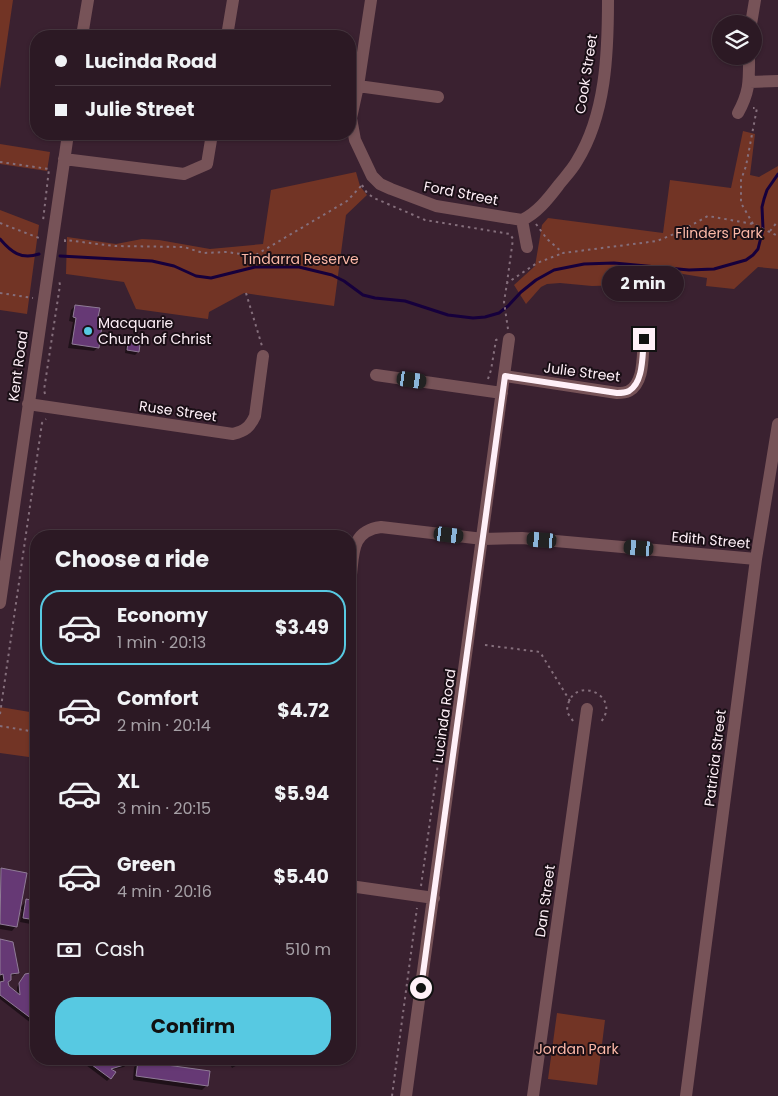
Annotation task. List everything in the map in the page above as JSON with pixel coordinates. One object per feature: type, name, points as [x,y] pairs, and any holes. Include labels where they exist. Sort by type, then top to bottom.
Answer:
[{"type":"street","points":[[83,30],[88,0]]},
{"type":"street","points":[[228,30],[233,0]]},
{"type":"street","points":[[356,95],[371,0]]},
{"type":"street","name":"Cook Street","points":[[526,218],[549,198],[577,161],[590,134],[599,107],[608,43],[608,0]]},
{"type":"street","points":[[752,15],[755,0]]},
{"type":"street","points":[[739,111],[748,92],[749,65]]},
{"type":"street","points":[[750,82],[778,81]]},
{"type":"street","points":[[358,86],[438,97]]},
{"type":"street","name":"Kent Road","points":[[0,604],[67,140]]},
{"type":"street","points":[[64,159],[184,174],[207,164],[211,140]]},
{"type":"street","points":[[355,140],[372,176]]},
{"type":"street","name":"Ford Street","points":[[372,176],[380,184],[436,206],[526,218]]},
{"type":"street","points":[[526,218],[526,247]]},
{"type":"street","name":"Lucinda Road","points":[[406,1096],[483,539],[509,335]]},
{"type":"street","name":"Julie Street","points":[[505,376],[617,393],[628,392],[637,383],[644,339]]},
{"type":"street","name":"Ruse Street","points":[[28,404],[233,434],[244,431],[251,424],[255,416],[263,356]]},
{"type":"street","points":[[376,375],[502,393]]},
{"type":"street","name":"Patricia Street","points":[[686,1096],[756,559],[778,424]]},
{"type":"street","name":"Edith Street","points":[[356,543],[361,535],[370,528],[381,527],[483,539],[522,538],[756,559]]},
{"type":"street","name":"Dan Street","points":[[533,1096],[587,709]]},
{"type":"street","points":[[356,887],[434,898]]},
{"type":"path","points":[[739,111],[757,108],[746,166],[740,180],[741,203],[753,224]]},
{"type":"path","points":[[0,162],[49,169],[43,221]]},
{"type":"path","points":[[63,247],[65,240],[115,246],[184,247],[203,253],[227,252],[254,256],[347,200],[372,176]]},
{"type":"path","points":[[506,284],[537,263],[562,253],[657,241],[679,232],[708,216],[753,224],[778,236]]},
{"type":"path","points":[[526,218],[562,253]]},
{"type":"path","points":[[770,232],[778,220]]},
{"type":"path","points":[[0,223],[39,238],[42,244]]},
{"type":"path","points":[[509,335],[504,302],[513,239],[510,234]]},
{"type":"path","points":[[47,398],[44,390],[60,285],[58,278]]},
{"type":"path","points":[[0,293],[33,298]]},
{"type":"path","points":[[246,293],[260,338],[263,356]]},
{"type":"path","points":[[0,714],[42,422],[47,419],[48,415]]},
{"type":"path","points":[[485,645],[540,652],[570,700],[567,712],[574,721]]},
{"type":"path","points":[[0,726],[30,731]]},
{"type":"path","points":[[392,1096],[418,903]]},
{"type":"green space","points":[[0,0],[13,0],[0,89]]},
{"type":"green space","name":"Flinders Park","points":[[743,131],[755,134],[750,175],[759,177],[778,166],[778,269],[758,267],[734,289],[706,286],[707,278],[671,272],[625,285],[547,284],[541,287],[526,304],[514,285],[535,266],[542,225],[548,218],[663,233],[670,180],[731,188]]},
{"type":"green space","points":[[0,144],[50,152],[47,171],[0,164]]},
{"type":"green space","name":"Tindarra Reserve","points":[[356,172],[360,186],[367,195],[346,215],[334,306],[244,293],[209,312],[208,319],[136,309],[124,282],[66,274],[67,237],[116,244],[142,239],[159,240],[210,249],[263,244],[271,190]]},
{"type":"green space","points":[[0,210],[39,225],[27,314],[0,310]]},
{"type":"green space","points":[[0,707],[30,712],[30,757],[0,753]]},
{"type":"green space","name":"Jordan Park","points":[[557,1013],[605,1020],[597,1085],[548,1079]]},
{"type":"building","name":"Macquarie Church of Christ","points":[[75,305],[100,308],[98,317],[103,318],[99,348],[72,344],[76,318],[73,317]]},
{"type":"building","points":[[129,335],[141,337],[139,352],[127,350]]},
{"type":"building","points":[[1,868],[27,873],[17,927],[0,924]]},
{"type":"building","points":[[26,899],[30,900],[30,919],[23,918]]},
{"type":"building","points":[[0,939],[13,942],[19,973],[11,974],[11,980],[8,982],[9,986],[20,995],[19,983],[25,974],[30,973],[30,1018],[0,995],[0,982],[4,981],[3,974],[0,975]]},
{"type":"building","points":[[92,1065],[124,1065],[111,1069],[116,1072],[111,1079]]},
{"type":"building","points":[[137,1065],[167,1065],[210,1071],[208,1086],[136,1076]]},
{"type":"waterway","points":[[60,256],[152,261],[174,266],[196,276],[211,278],[255,267],[299,267],[332,275],[363,295],[405,301],[448,315],[473,318],[485,317],[499,313],[536,280],[554,270],[584,264],[614,263],[689,270],[714,269],[746,260],[758,249],[763,229],[762,207],[764,199],[767,190],[778,174]]},
{"type":"waterway","points":[[0,239],[17,254],[27,256],[39,254]]},
{"type":"place","name":"Macquarie Church of Christ","points":[[88,331]]},
{"type":"route","points":[[421,988],[505,376],[617,393],[628,392],[637,383],[644,339]]}]
